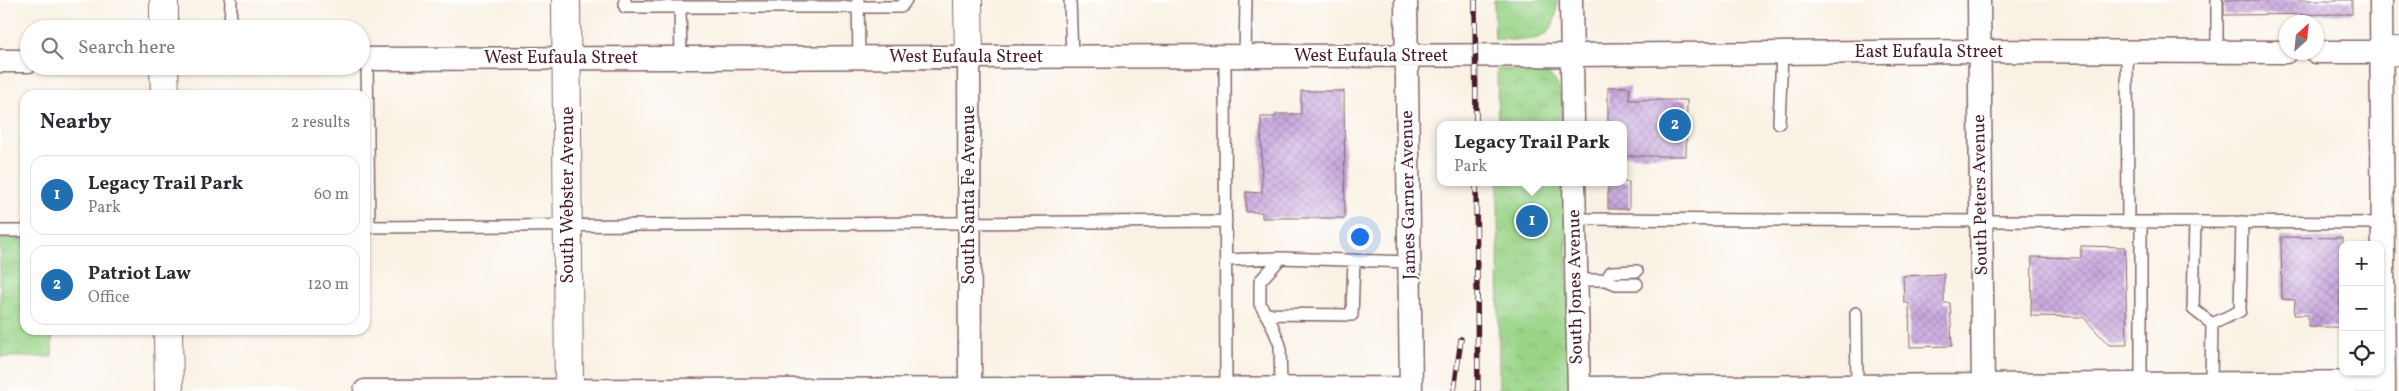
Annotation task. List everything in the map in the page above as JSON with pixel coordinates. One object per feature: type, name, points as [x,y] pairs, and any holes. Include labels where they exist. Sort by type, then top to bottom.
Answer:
[{"type":"street","points":[[164,0],[164,20]]},
{"type":"street","name":"South Webster Avenue","points":[[566,0],[569,391]]},
{"type":"street","name":"South Santa Fe Avenue","points":[[968,0],[970,390]]},
{"type":"street","name":"James Garner Avenue","points":[[1406,0],[1411,262],[1411,389]]},
{"type":"street","points":[[1571,0],[1573,121]]},
{"type":"street","name":"South Peters Avenue","points":[[1979,0],[1983,388]]},
{"type":"street","points":[[1579,389],[1834,388],[1857,385],[1983,388],[2141,383],[2384,386],[2382,223],[2390,52],[2381,0]]},
{"type":"street","name":"East Eufaula Street","points":[[1571,55],[1979,51],[2279,52]]},
{"type":"street","points":[[2324,52],[2390,52]]},
{"type":"street","name":"West Eufaula Street","points":[[370,59],[1571,55]]},
{"type":"street","points":[[0,61],[20,61]]},
{"type":"street","points":[[164,75],[164,90]]},
{"type":"street","name":"South Jones Avenue","points":[[1574,186],[1579,389]]},
{"type":"street","points":[[168,335],[169,391]]},
{"type":"street","points":[[365,391],[1411,389]]},
{"type":"lane","points":[[230,0],[230,20]]},
{"type":"lane","points":[[625,0],[625,7],[858,3],[901,7],[906,0]]},
{"type":"lane","points":[[1070,0],[1072,57]]},
{"type":"lane","points":[[1226,389],[1226,221],[1235,56],[1246,0]]},
{"type":"lane","points":[[2216,0],[2217,52]]},
{"type":"lane","points":[[858,3],[858,58]]},
{"type":"lane","points":[[680,7],[681,58]]},
{"type":"lane","points":[[2127,52],[2128,221]]},
{"type":"lane","points":[[1779,123],[1782,53]]},
{"type":"lane","points":[[364,75],[365,90]]},
{"type":"lane","points":[[1575,219],[2382,223]]},
{"type":"lane","points":[[370,227],[1226,221]]},
{"type":"lane","points":[[2141,222],[2141,383]]},
{"type":"lane","points":[[2194,222],[2193,309],[2212,324]]},
{"type":"lane","points":[[2212,324],[2240,311],[2242,222]]},
{"type":"lane","points":[[0,231],[20,231]]},
{"type":"lane","points":[[1226,260],[1281,258],[1411,262]]},
{"type":"lane","points":[[1281,258],[1260,281],[1260,304],[1280,345],[1282,388]]},
{"type":"lane","points":[[1266,314],[1352,315],[1354,260]]},
{"type":"lane","points":[[1606,280],[1611,272],[1637,271]]},
{"type":"lane","points":[[1576,280],[1606,280],[1616,284],[1637,284]]},
{"type":"lane","points":[[1856,313],[1857,385]]},
{"type":"lane","points":[[2211,383],[2212,324]]},
{"type":"green space","points":[[1494,0],[1557,0],[1556,15],[1547,33],[1540,37],[1520,40],[1495,39]]},
{"type":"green space","points":[[1497,69],[1541,72],[1550,75],[1556,82],[1560,92],[1563,121],[1498,121]]},
{"type":"green space","points":[[1498,186],[1565,186],[1570,391],[1499,391]]},
{"type":"green space","points":[[0,238],[20,238],[20,335],[52,335],[52,357],[0,357]]},
{"type":"building","points":[[2224,0],[2352,0],[2352,14],[2224,15]]},
{"type":"building","points":[[1608,87],[1630,87],[1629,100],[1687,100],[1686,156],[1627,156],[1627,121],[1608,121]]},
{"type":"building","points":[[1301,91],[1344,91],[1345,218],[1262,218],[1262,212],[1246,212],[1246,192],[1262,193],[1261,117],[1276,117],[1276,114],[1301,114]]},
{"type":"building","points":[[1627,182],[1629,182],[1629,209],[1608,209],[1608,186],[1627,186]]},
{"type":"building","points":[[2281,237],[2343,238],[2343,241],[2339,241],[2339,327],[2308,327],[2308,315],[2294,315],[2295,300],[2282,299]]},
{"type":"building","points":[[2081,246],[2125,247],[2127,345],[2109,345],[2083,317],[2031,316],[2032,257],[2081,258]]},
{"type":"building","points":[[1944,274],[1944,303],[1950,303],[1952,346],[1910,347],[1909,303],[1904,303],[1903,276]]},
{"type":"railway","points":[[1475,0],[1476,121]]},
{"type":"railway","points":[[1476,186],[1478,391]]},
{"type":"railway","points":[[1454,391],[1461,339]]},
{"type":"place","name":"Patriot Law","points":[[1675,125]]},
{"type":"place","name":"Legacy Trail Park","points":[[1532,221]]}]
